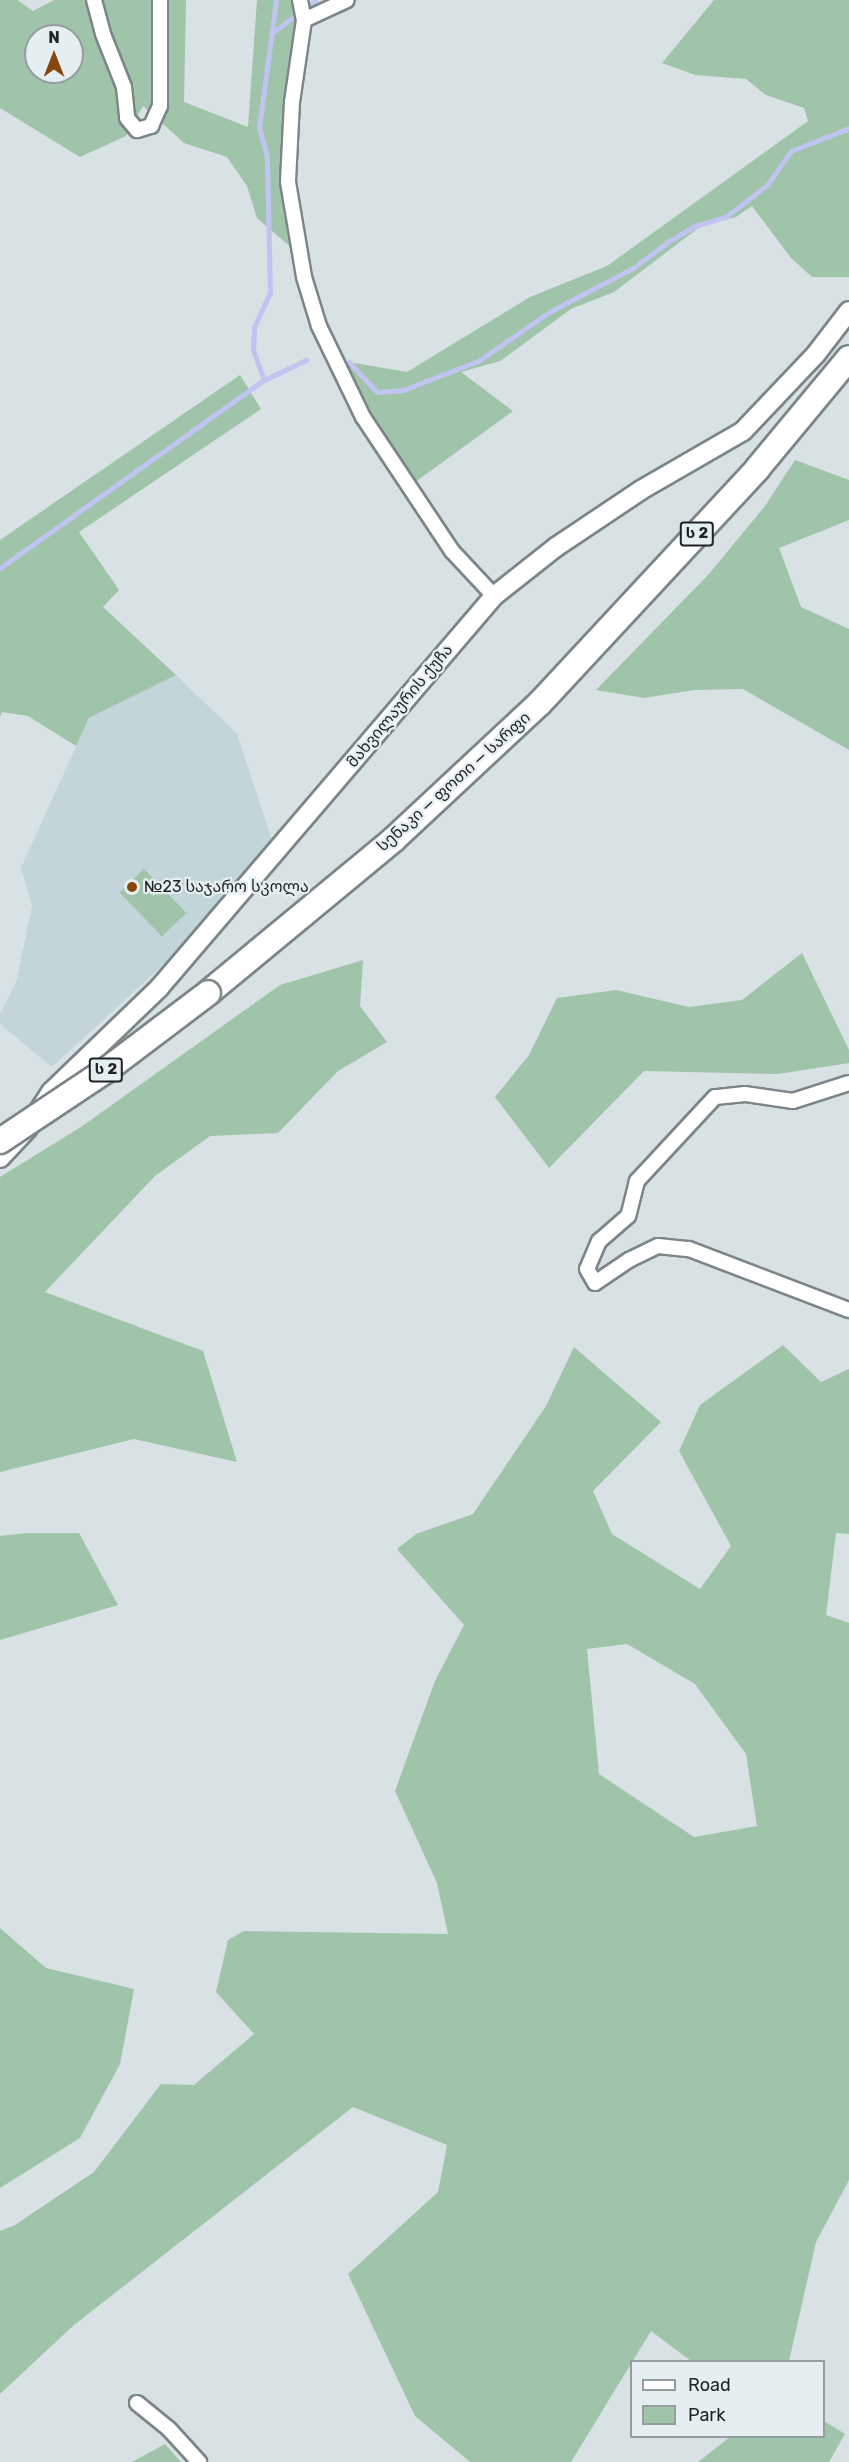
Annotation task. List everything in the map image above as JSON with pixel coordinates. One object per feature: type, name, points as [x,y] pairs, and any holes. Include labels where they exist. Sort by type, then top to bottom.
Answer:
[{"type":"highway","name":"სენაკი — ფოთი — სარფი","points":[[0,1142],[105,1071],[208,993],[394,839],[539,704],[757,469],[849,358]]},
{"type":"street","points":[[94,0],[103,34],[124,87],[127,118],[137,130],[151,126],[160,106],[160,0]]},
{"type":"street","points":[[300,0],[304,20],[292,102],[288,182],[304,277],[319,326],[363,417],[452,550],[494,596]]},
{"type":"street","points":[[304,20],[347,0]]},
{"type":"street","name":"მახვილაურის ქუჩა","points":[[0,1158],[27,1129],[51,1092],[159,988],[494,596],[556,547],[641,490],[743,431],[816,354],[849,311]]},
{"type":"street","points":[[849,1083],[793,1101],[745,1094],[715,1097],[637,1181],[628,1216],[598,1241],[587,1269],[595,1283],[628,1260],[658,1246],[689,1249],[849,1310]]},
{"type":"street","points":[[137,2403],[169,2429],[199,2462]]},
{"type":"shaded area","name":"№23 საჯარო სკოლა","points":[[176,675],[237,734],[274,846],[188,942],[52,1067],[0,1024],[0,1014],[16,983],[32,906],[21,868],[89,718]]},
{"type":"green space","points":[[0,0],[17,0],[33,11],[54,0],[186,0],[184,102],[248,127],[257,0],[293,0],[303,30],[285,122],[293,249],[257,218],[247,186],[227,157],[184,143],[143,106],[126,136],[80,157],[0,108]]},
{"type":"green space","points":[[714,0],[849,0],[849,277],[812,277],[791,258],[752,206],[736,217],[701,226],[614,292],[571,309],[500,361],[461,372],[513,411],[407,488],[343,381],[349,362],[407,372],[530,297],[607,266],[808,121],[804,108],[766,95],[746,79],[695,75],[662,63]]},
{"type":"green space","points":[[240,375],[261,409],[79,532],[119,590],[103,607],[176,675],[89,718],[76,746],[28,716],[2,712],[0,717],[0,540]]},
{"type":"green space","points":[[795,460],[849,480],[849,520],[779,548],[801,607],[849,629],[849,750],[743,689],[694,690],[644,698],[596,690],[709,574],[765,506]]},
{"type":"green space","points":[[144,869],[186,913],[162,936],[120,893]]},
{"type":"green space","points":[[802,953],[849,1050],[849,1063],[778,1074],[644,1071],[549,1168],[495,1097],[529,1055],[557,998],[616,990],[689,1007],[742,1000]]},
{"type":"green space","points":[[363,960],[360,1006],[387,1042],[338,1071],[278,1133],[210,1136],[155,1176],[45,1292],[203,1351],[237,1462],[134,1439],[0,1472],[0,1177],[81,1127],[280,985]]},
{"type":"green space","points":[[783,1345],[821,1382],[849,1369],[849,1534],[836,1533],[826,1615],[849,1623],[849,2180],[816,2242],[789,2360],[690,2360],[651,2331],[633,2360],[630,2360],[630,2365],[571,2462],[470,2462],[415,2416],[348,2274],[438,2192],[447,2145],[353,2107],[74,2325],[0,2394],[0,2231],[15,2225],[94,2172],[161,2084],[194,2085],[254,2034],[216,1992],[228,1940],[244,1931],[448,1934],[437,1883],[395,1791],[435,1681],[464,1625],[397,1549],[416,1534],[473,1514],[546,1406],[574,1347],[661,1422],[593,1491],[612,1534],[700,1589],[731,1546],[679,1451],[700,1405]],"holes":[[[627,1644],[695,1684],[746,1754],[757,1826],[694,1837],[599,1774],[587,1649]]]},
{"type":"green space","points":[[27,1533],[79,1533],[118,1605],[0,1640],[0,1536]]},
{"type":"green space","points":[[0,1928],[46,1968],[134,1989],[120,2064],[80,2138],[0,2188]]},
{"type":"green space","points":[[825,2422],[845,2434],[829,2462],[698,2462],[729,2438],[825,2438]]},
{"type":"green space","points":[[165,2444],[181,2462],[132,2462]]},
{"type":"waterway","points":[[264,380],[253,349],[254,327],[270,293],[267,157],[259,128],[276,0]]},
{"type":"waterway","points":[[272,33],[316,0]]},
{"type":"waterway","points":[[349,362],[377,392],[403,390],[478,361],[551,311],[633,268],[669,241],[695,226],[727,216],[767,185],[791,151],[849,128]]},
{"type":"waterway","points":[[0,568],[264,380],[306,360]]},
{"type":"place","name":"№23 საჯარო სკოლა","points":[[132,887]]}]
